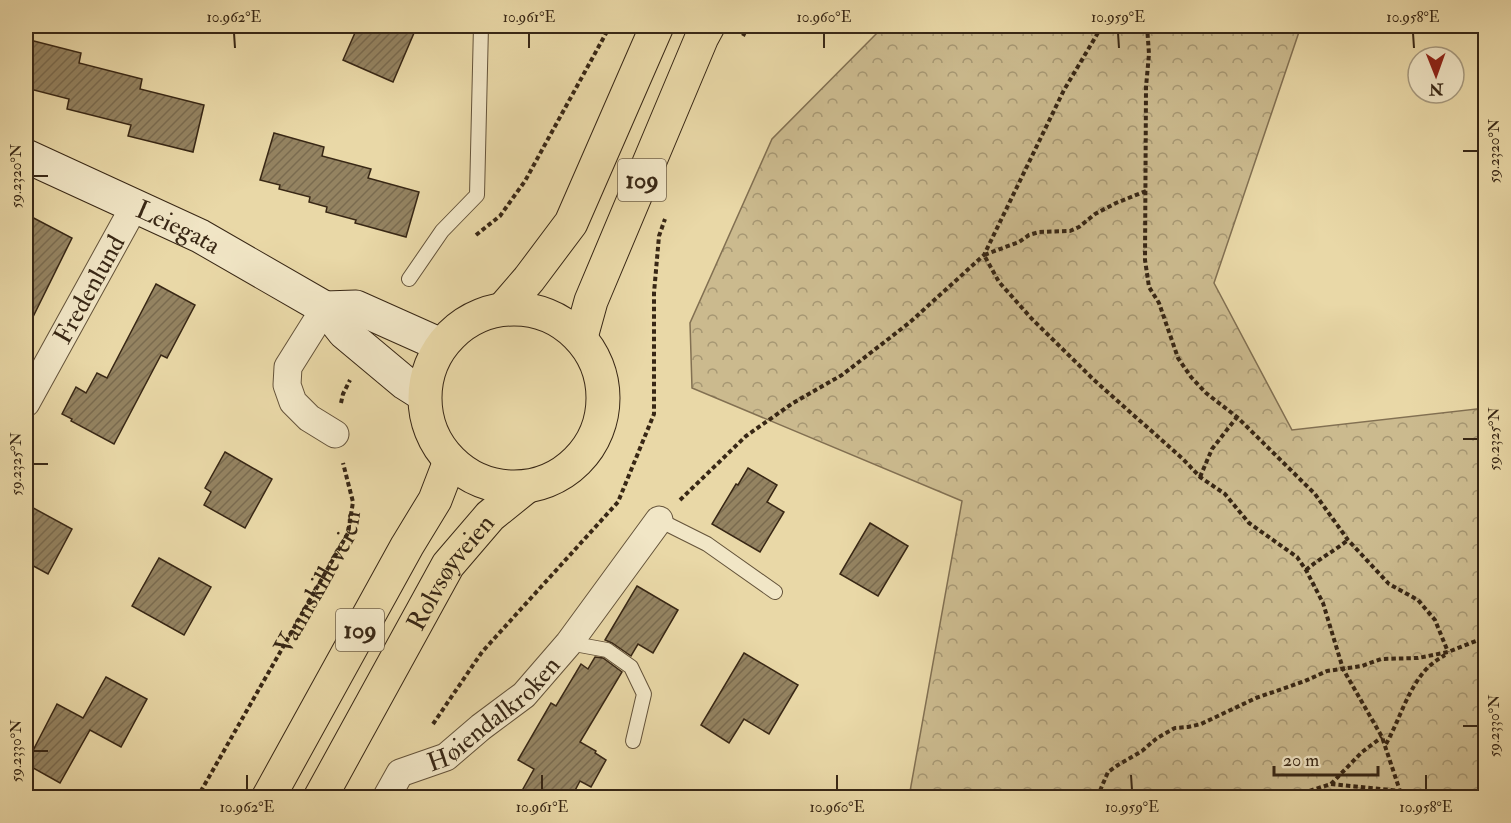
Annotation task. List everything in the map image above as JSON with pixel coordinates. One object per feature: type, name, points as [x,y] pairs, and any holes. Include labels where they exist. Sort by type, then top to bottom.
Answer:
[{"type":"main road","name":"109","points":[[504,308],[571,223],[657,26]]},
{"type":"main road","name":"109","points":[[581,337],[591,301],[708,26]]},
{"type":"main road","name":"109","points":[[504,308],[546,313],[581,337],[598,364],[605,396],[600,429],[583,457],[557,478],[526,487],[498,487],[472,478],[450,461],[430,430],[424,395],[429,369],[441,345],[469,320],[504,308]]},
{"type":"main road","name":"Rolvsøyveien","points":[[268,798],[407,546],[435,501],[450,461]]},
{"type":"main road","name":"Rolvsøyveien","points":[[320,798],[448,565],[490,516],[526,487]]},
{"type":"street","name":"Leiegata","points":[[26,156],[200,236],[325,308],[344,332],[424,395]]},
{"type":"street","name":"Fredenlund","points":[[26,403],[134,207]]},
{"type":"street","points":[[335,434],[309,418],[293,402],[287,385],[288,367],[325,308],[356,307],[441,345]]},
{"type":"street","name":"Høiendalkroken","points":[[386,798],[400,773],[446,757],[524,695],[569,643],[659,520]]},
{"type":"lane","points":[[409,279],[442,231],[477,195],[481,26]]},
{"type":"lane","points":[[659,520],[707,544],[775,592]]},
{"type":"lane","name":"Høiendalkroken","points":[[569,643],[607,651],[631,667],[644,694],[633,741]]},
{"type":"path","points":[[474,237],[500,216],[525,181],[610,26]]},
{"type":"path","points":[[738,46],[747,26]]},
{"type":"path","points":[[984,255],[1064,90],[1102,26]]},
{"type":"path","points":[[1147,26],[1149,54],[1146,87],[1145,260],[1149,287],[1159,303],[1178,358],[1206,393],[1237,417],[1315,494],[1347,540],[1389,585],[1418,600],[1435,620],[1448,652]]},
{"type":"path","points":[[659,520],[746,436],[793,403],[842,375],[909,322],[984,255],[1039,232],[1070,231],[1095,214],[1146,191]]},
{"type":"path","points":[[431,726],[482,651],[618,502],[654,414],[654,293],[659,236],[668,214]]},
{"type":"path","points":[[984,255],[999,282],[1032,319],[1094,380],[1183,459],[1200,477],[1225,494],[1249,522],[1297,557],[1323,603],[1343,669],[1383,737],[1400,791],[1406,798]]},
{"type":"path","points":[[1200,477],[1212,449],[1237,417]]},
{"type":"path","name":"Vannskilleveien","points":[[197,798],[348,533],[353,502],[335,434]]},
{"type":"path","points":[[1306,570],[1334,552],[1347,540]]},
{"type":"path","points":[[1099,798],[1108,772],[1174,728],[1201,724],[1256,698],[1326,671],[1362,666],[1382,659],[1418,658],[1448,652],[1485,637]]},
{"type":"path","points":[[1386,745],[1401,711],[1423,673],[1448,652]]},
{"type":"path","points":[[1331,784],[1362,752],[1383,737]]},
{"type":"path","points":[[1246,798],[1258,794],[1284,796],[1331,784],[1400,791]]},
{"type":"green space","points":[[884,26],[1301,26],[1214,283],[1292,430],[1485,408],[1485,797],[909,797],[962,501],[692,388],[690,323],[772,139]]},
{"type":"building","points":[[358,26],[417,26],[393,82],[343,60]]},
{"type":"building","points":[[26,39],[81,53],[79,63],[142,79],[140,89],[204,105],[193,152],[128,136],[131,125],[67,109],[69,99],[26,88]]},
{"type":"building","points":[[274,133],[324,147],[322,156],[371,169],[368,178],[419,192],[406,237],[355,223],[356,220],[326,212],[327,207],[309,202],[310,197],[279,189],[280,185],[260,180]]},
{"type":"building","points":[[26,214],[72,238],[26,331]]},
{"type":"building","points":[[156,284],[195,305],[167,358],[161,355],[114,444],[62,414],[76,387],[86,393],[97,373],[107,378]]},
{"type":"building","points":[[225,452],[272,479],[245,528],[204,505],[211,492],[205,488]]},
{"type":"building","points":[[748,468],[777,485],[767,502],[784,512],[760,552],[712,524]]},
{"type":"building","points":[[26,504],[72,529],[48,574],[26,562]]},
{"type":"building","points":[[870,523],[908,546],[878,596],[840,574]]},
{"type":"building","points":[[159,558],[211,587],[184,635],[132,606]]},
{"type":"building","points":[[637,586],[678,610],[653,653],[638,644],[631,656],[605,640]]},
{"type":"building","points":[[744,653],[798,685],[769,734],[744,719],[729,743],[701,725]]},
{"type":"building","points":[[595,657],[603,658],[622,672],[580,742],[606,760],[591,787],[580,781],[571,798],[518,798],[534,769],[518,760],[551,703],[556,706],[581,664],[588,669]]},
{"type":"building","points":[[106,677],[147,699],[121,747],[90,730],[60,783],[26,764],[57,704],[83,718]]}]
